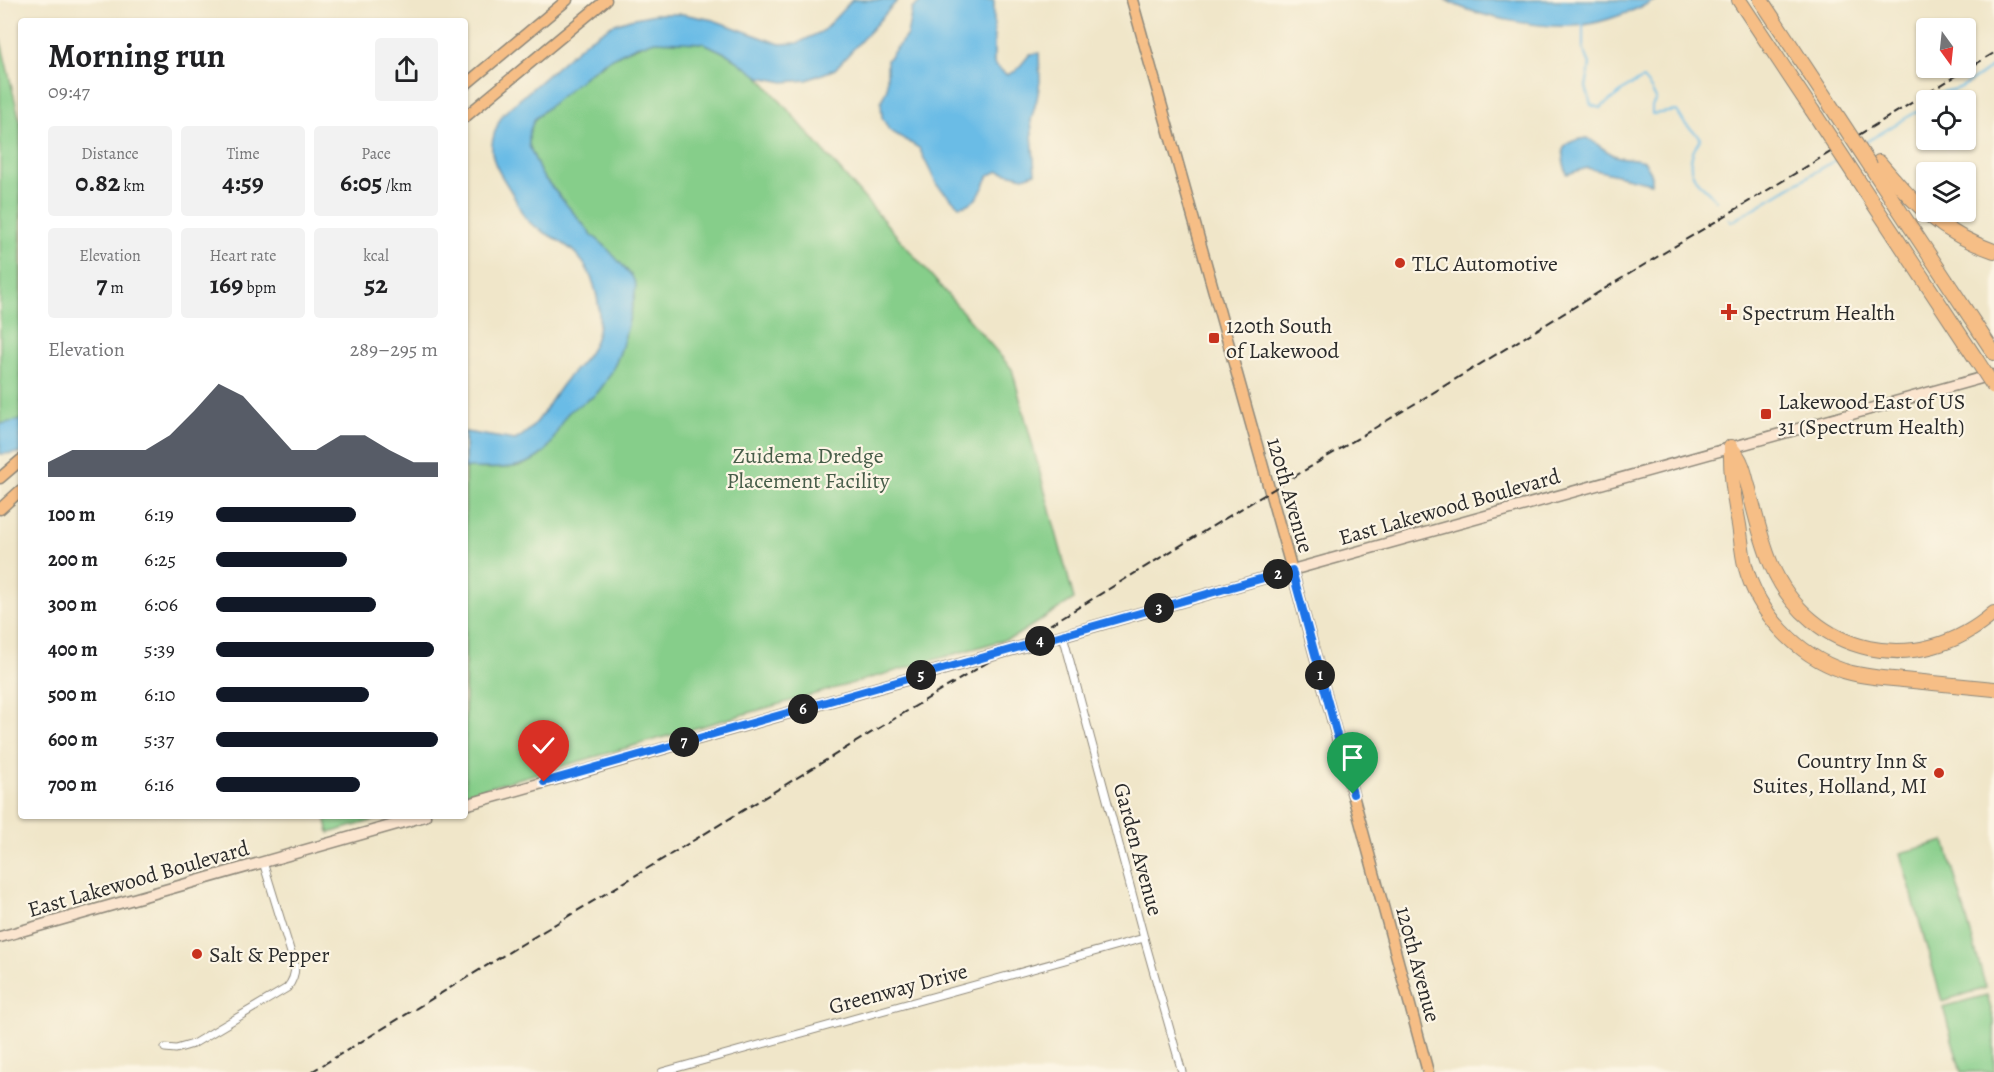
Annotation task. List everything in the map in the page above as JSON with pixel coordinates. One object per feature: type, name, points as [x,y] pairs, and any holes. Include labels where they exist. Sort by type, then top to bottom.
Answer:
[{"type":"highway","points":[[1739,0],[1994,387]]},
{"type":"highway","points":[[1761,0],[1827,100],[1875,165],[1994,352]]},
{"type":"highway","points":[[1875,165],[1932,219],[1964,238],[1994,251]]},
{"type":"highway","points":[[1731,447],[1741,463],[1764,544],[1776,574],[1797,606],[1827,631],[1864,648],[1908,652],[1950,642],[1974,629],[1994,613]]},
{"type":"highway","points":[[1731,447],[1730,466],[1745,565],[1764,607],[1795,643],[1824,662],[1857,674],[1994,689]]},
{"type":"main road","points":[[468,82],[567,0]]},
{"type":"main road","points":[[468,115],[606,0]]},
{"type":"main road","name":"120th Avenue","points":[[1132,0],[1292,570],[1428,1072]]},
{"type":"main road","name":"East Lakewood Boulevard","points":[[468,804],[1292,570],[1994,375]]},
{"type":"main road","points":[[0,478],[18,463]]},
{"type":"main road","points":[[0,508],[18,493]]},
{"type":"main road","name":"East Lakewood Boulevard","points":[[0,937],[414,819]]},
{"type":"street","name":"Garden Avenue","points":[[1063,635],[1182,1072]]},
{"type":"street","points":[[165,1048],[176,1049],[193,1044],[292,983],[295,966],[263,862]]},
{"type":"street","name":"Greenway Drive","points":[[662,1072],[1144,939]]},
{"type":"green space","points":[[0,38],[18,113],[18,437],[0,442]]},
{"type":"green space","name":"Zuidema Dredge Placement Facility","points":[[655,41],[704,43],[727,54],[756,73],[1012,369],[1074,599],[1014,637],[468,793],[468,468],[500,469],[522,465],[542,454],[550,445],[568,413],[595,395],[606,381],[622,346],[635,294],[605,246],[592,235],[541,174],[529,145],[529,133],[534,120],[567,91],[608,61]]},
{"type":"green space","points":[[326,819],[378,819],[329,833]]},
{"type":"green space","points":[[1945,841],[1986,988],[1942,1001],[1900,853]]},
{"type":"green space","points":[[1987,995],[1994,1020],[1994,1072],[1961,1072],[1943,1007]]},
{"type":"water","points":[[852,0],[898,0],[835,69],[807,80],[784,82],[760,77],[727,54],[704,43],[655,41],[636,46],[606,61],[534,120],[529,133],[529,145],[541,174],[592,235],[632,276],[636,285],[635,294],[618,358],[606,381],[595,395],[568,413],[550,445],[542,454],[522,465],[468,468],[468,432],[515,440],[524,434],[538,421],[565,381],[586,357],[593,347],[598,331],[597,296],[584,263],[566,245],[528,221],[495,163],[492,155],[493,137],[503,114],[585,42],[612,25],[630,19],[655,14],[683,14],[713,20],[780,44],[798,43],[823,31]]},
{"type":"water","points":[[922,0],[994,0],[994,64],[1007,75],[1016,71],[1030,54],[1039,53],[1040,81],[1031,120],[1035,173],[1024,177],[999,171],[989,175],[975,200],[966,205],[959,206],[937,185],[919,148],[889,130],[882,117],[881,102],[887,88],[887,60],[907,35],[912,9]]},
{"type":"water","points":[[1446,0],[1656,0],[1604,20],[1583,25],[1558,26],[1507,20],[1473,12]]},
{"type":"water","points":[[1588,138],[1616,156],[1644,161],[1651,173],[1651,183],[1587,168],[1567,174],[1563,158],[1564,148],[1572,141]]},
{"type":"water","points":[[18,421],[18,453],[0,454],[0,424]]},
{"type":"waterway","points":[[1583,23],[1583,48],[1590,64],[1586,87],[1591,105],[1600,108],[1629,86],[1643,79],[1656,99],[1652,106],[1652,114],[1677,111],[1685,124],[1701,138],[1692,155],[1692,172],[1716,201]]},
{"type":"waterway","points":[[1951,90],[1965,85],[1994,65]]},
{"type":"waterway","points":[[1861,145],[1916,112]]},
{"type":"waterway","points":[[1728,218],[1731,222],[1839,158]]},
{"type":"railway","points":[[311,1072],[1994,53]]},
{"type":"place","name":"TLC Automotive","points":[[1400,263]]},
{"type":"place","name":"Spectrum Health","points":[[1729,312]]},
{"type":"place","name":"120th South of Lakewood","points":[[1214,338]]},
{"type":"place","name":"Lakewood East of US 31 (Spectrum Health)","points":[[1766,414]]},
{"type":"place","name":"Country Inn & Suites, Holland, MI","points":[[1939,773]]},
{"type":"place","name":"Salt & Pepper","points":[[197,954]]},
{"type":"route","points":[[544,782],[1292,570],[1353,794]]}]
